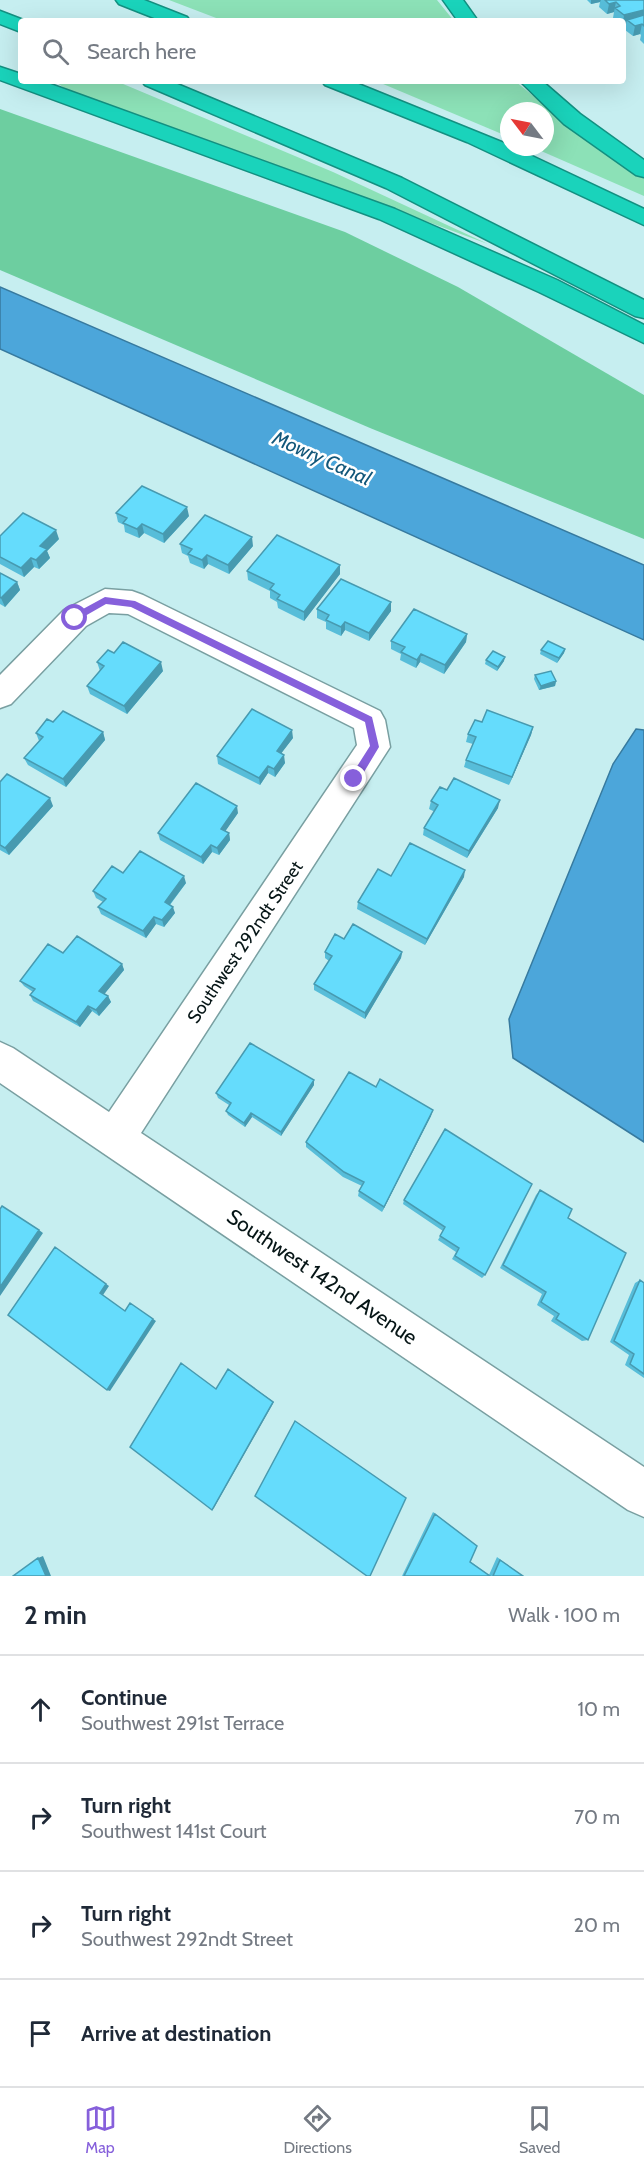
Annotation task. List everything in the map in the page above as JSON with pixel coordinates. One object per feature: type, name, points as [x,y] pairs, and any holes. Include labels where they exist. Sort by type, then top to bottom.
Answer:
[{"type":"highway","points":[[126,0],[172,18]]},
{"type":"highway","points":[[453,0],[466,18]]},
{"type":"highway","points":[[0,17],[18,25]]},
{"type":"highway","points":[[0,73],[18,80]]},
{"type":"highway","points":[[30,84],[387,213],[548,286],[644,334]]},
{"type":"highway","points":[[159,84],[394,183],[644,310]]},
{"type":"highway","points":[[340,84],[475,137],[644,218]]},
{"type":"highway","points":[[533,84],[572,118],[644,170]]},
{"type":"street","name":"Southwest 292ndt Street","points":[[0,695],[75,618],[105,601],[132,603],[369,720],[374,747],[115,1137]]},
{"type":"street","name":"Southwest 142nd Avenue","points":[[0,1061],[644,1494]]},
{"type":"green space","points":[[169,0],[437,0],[452,18],[216,18]]},
{"type":"green space","points":[[58,84],[123,84],[333,172],[488,244],[66,89]]},
{"type":"green space","points":[[383,84],[519,84],[541,102],[500,102],[500,133]]},
{"type":"green space","points":[[0,109],[345,232],[458,287],[644,395],[644,539],[370,428],[0,270]]},
{"type":"green space","points":[[554,113],[580,134],[644,177],[644,196],[553,156]]},
{"type":"water","name":"Mowry Canal","points":[[0,287],[644,565],[644,640],[0,349]]},
{"type":"water","points":[[636,729],[644,730],[644,1142],[513,1058],[509,1019],[613,764]]},
{"type":"building","points":[[605,0],[644,0],[644,10],[624,15],[615,8],[620,6],[616,2],[609,4]]},
{"type":"building","points":[[644,15],[644,26],[642,24],[635,26],[627,20]]},
{"type":"building","points":[[142,486],[187,507],[163,534],[142,524],[137,529],[123,523],[127,518],[116,513]]},
{"type":"building","points":[[23,513],[56,530],[40,546],[47,549],[36,560],[31,558],[21,568],[0,557],[0,536]]},
{"type":"building","points":[[205,515],[252,537],[228,565],[207,555],[202,560],[188,554],[192,549],[180,544]]},
{"type":"building","points":[[277,535],[340,565],[304,612],[277,599],[280,595],[270,589],[274,584],[247,571]]},
{"type":"building","points":[[0,573],[17,582],[1,598],[0,597]]},
{"type":"building","points":[[341,579],[391,602],[369,633],[345,622],[341,627],[326,620],[329,615],[317,609]]},
{"type":"building","points":[[414,609],[467,634],[445,665],[421,654],[417,660],[401,652],[405,647],[391,641]]},
{"type":"building","points":[[548,641],[565,649],[559,658],[541,650]]},
{"type":"building","points":[[123,642],[161,662],[124,706],[87,686],[104,666],[97,662],[108,650],[114,653]]},
{"type":"building","points":[[493,651],[505,657],[498,667],[486,660]]},
{"type":"building","points":[[551,671],[556,681],[541,686],[535,675]]},
{"type":"building","points":[[252,709],[292,730],[277,751],[284,755],[274,769],[268,766],[259,778],[217,756]]},
{"type":"building","points":[[487,710],[533,727],[512,777],[466,760],[476,737],[468,734],[475,720],[482,722]]},
{"type":"building","points":[[63,711],[103,732],[63,779],[24,758],[43,737],[36,733],[47,719],[53,722]]},
{"type":"building","points":[[7,774],[50,798],[5,848],[0,845],[0,782]]},
{"type":"building","points":[[454,778],[500,800],[469,851],[424,828],[438,805],[431,801],[440,787],[447,790]]},
{"type":"building","points":[[196,783],[237,806],[221,829],[229,833],[217,848],[211,845],[201,857],[158,833]]},
{"type":"building","points":[[410,843],[465,870],[427,939],[358,902],[378,869],[391,876]]},
{"type":"building","points":[[140,851],[184,876],[165,902],[173,907],[162,920],[154,917],[143,931],[98,907],[106,899],[93,891],[112,866],[123,873]]},
{"type":"building","points":[[353,924],[402,952],[365,1013],[314,984],[332,956],[325,952],[335,934],[344,939]]},
{"type":"building","points":[[77,936],[122,964],[99,991],[108,996],[96,1010],[88,1006],[76,1022],[30,995],[35,989],[20,981],[48,944],[63,953]]},
{"type":"building","points":[[250,1043],[314,1080],[281,1132],[251,1113],[244,1123],[226,1111],[231,1103],[216,1093]]},
{"type":"building","points":[[349,1072],[376,1087],[380,1079],[433,1110],[384,1207],[359,1191],[364,1182],[344,1172],[306,1142]]},
{"type":"building","points":[[445,1129],[532,1184],[485,1275],[455,1256],[459,1248],[440,1236],[445,1227],[404,1200]]},
{"type":"building","points":[[540,1190],[572,1209],[568,1218],[626,1253],[588,1340],[556,1319],[559,1314],[541,1302],[546,1292],[503,1265]]},
{"type":"building","points":[[2,1206],[39,1230],[0,1287],[0,1209]]},
{"type":"building","points":[[55,1247],[106,1284],[100,1293],[125,1311],[130,1303],[153,1319],[107,1390],[8,1315]]},
{"type":"building","points":[[640,1280],[644,1283],[644,1374],[630,1364],[634,1354],[614,1341]]},
{"type":"building","points":[[181,1363],[216,1389],[228,1369],[273,1402],[212,1510],[130,1447]]},
{"type":"building","points":[[295,1421],[406,1498],[370,1576],[255,1496]]},
{"type":"building","points":[[435,1514],[477,1546],[470,1562],[490,1576],[404,1576]]},
{"type":"building","points":[[38,1558],[46,1576],[13,1576]]},
{"type":"building","points":[[500,1560],[523,1576],[493,1576]]},
{"type":"route","points":[[75,618],[105,601],[132,603],[369,720],[374,747],[354,779]]}]
